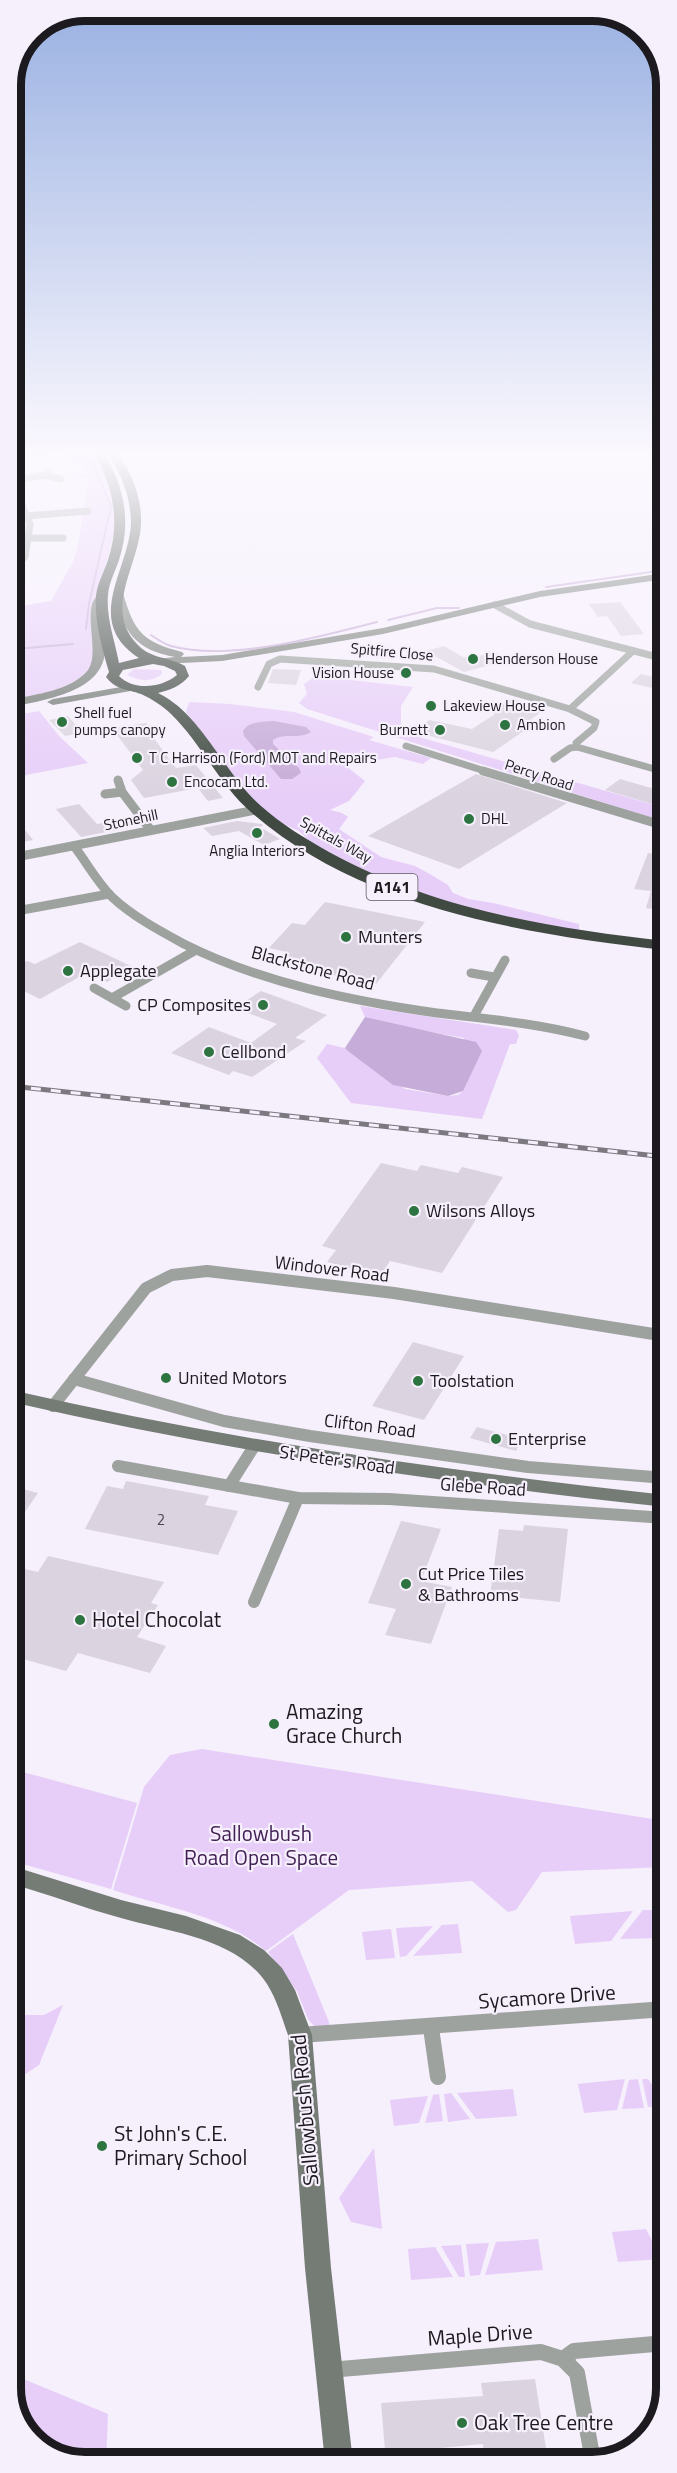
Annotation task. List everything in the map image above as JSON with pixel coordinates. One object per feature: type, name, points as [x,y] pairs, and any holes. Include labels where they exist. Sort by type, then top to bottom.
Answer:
[{"type":"highway","points":[[111,565],[102,596],[102,613],[110,644],[113,674]]},
{"type":"highway","points":[[125,565],[117,589],[116,614],[121,629],[137,652],[157,661],[177,666],[182,676],[176,696],[178,713]]},
{"type":"highway","points":[[113,674],[125,664],[157,661]]},
{"type":"highway","name":"Spittals Way","points":[[113,674],[122,686],[156,695],[178,713],[230,781],[256,810],[308,847],[375,880],[448,908],[568,934],[656,945]]},
{"type":"highway","points":[[136,689],[164,687],[182,676]]},
{"type":"street","points":[[157,661],[222,658],[382,631],[540,594],[656,577]]},
{"type":"street","points":[[117,589],[123,613],[132,630],[145,645],[176,654],[238,655]]},
{"type":"street","points":[[21,704],[76,685],[96,670],[100,658],[96,606],[102,596]]},
{"type":"street","points":[[495,605],[530,624],[656,657]]},
{"type":"street","points":[[570,709],[633,651]]},
{"type":"street","points":[[182,676],[222,658]]},
{"type":"street","name":"Spitfire Close","points":[[258,687],[269,664],[280,659],[413,666],[452,674],[570,709],[596,722],[594,728],[576,743],[577,747],[570,748],[554,759]]},
{"type":"street","points":[[21,705],[84,691],[113,674]]},
{"type":"street","points":[[21,705],[109,690],[136,689]]},
{"type":"street","name":"Percy Road","points":[[406,746],[581,802],[656,823]]},
{"type":"street","points":[[577,747],[656,769]]},
{"type":"street","points":[[118,780],[122,792],[150,830]]},
{"type":"street","points":[[105,794],[122,792]]},
{"type":"street","name":"Stonehill","points":[[21,856],[256,810]]},
{"type":"street","name":"Blackstone Road","points":[[74,846],[109,894],[150,925],[196,950],[272,978],[351,998],[435,1012],[553,1026],[585,1036]]},
{"type":"street","points":[[21,910],[109,894]]},
{"type":"street","points":[[112,998],[196,950]]},
{"type":"street","points":[[474,1016],[505,960]]},
{"type":"street","points":[[471,973],[494,977]]},
{"type":"street","points":[[94,988],[126,1006]]},
{"type":"street","name":"Windover Road","points":[[52,1406],[146,1288],[172,1275],[207,1271],[394,1293],[656,1334]]},
{"type":"street","name":"Clifton Road","points":[[74,1379],[224,1421],[310,1436],[528,1467],[656,1477]]},
{"type":"street","name":"St Peter's Road","points":[[21,1398],[252,1448],[526,1487],[656,1500]]},
{"type":"street","points":[[229,1486],[252,1448]]},
{"type":"street","name":"Glebe Road","points":[[118,1466],[298,1498],[433,1501],[656,1517]]},
{"type":"street","points":[[254,1602],[298,1498]]},
{"type":"street","name":"Sallowbush Road","points":[[21,1877],[120,1909],[186,1925],[232,1942],[256,1957],[274,1975],[287,1997],[300,2035],[338,2452]]},
{"type":"street","name":"Sycamore Drive","points":[[300,2035],[431,2028],[656,2010]]},
{"type":"street","points":[[431,2028],[438,2077]]},
{"type":"street","points":[[591,2452],[577,2373],[563,2359],[574,2350],[656,2344]]},
{"type":"street","name":"Maple Drive","points":[[329,2370],[542,2352],[563,2359]]},
{"type":"green space","points":[[71,565],[106,565],[91,610],[94,662],[78,679],[68,685],[21,699],[21,606],[51,601]]},
{"type":"green space","points":[[134,669],[161,670],[162,674],[153,679],[141,680],[127,675]]},
{"type":"green space","points":[[316,676],[413,687],[401,706],[401,728],[412,735],[656,805],[656,819],[307,709],[299,703],[307,694],[304,684]]},
{"type":"green space","points":[[189,702],[230,704],[294,712],[374,737],[369,740],[431,758],[423,764],[395,757],[357,763],[337,759],[365,781],[349,801],[330,810],[348,817],[339,829],[381,857],[415,866],[430,874],[448,885],[453,893],[468,899],[579,924],[579,935],[520,925],[406,889],[317,848],[299,831],[279,822],[232,781],[186,712]]},
{"type":"green space","points":[[39,711],[60,737],[88,763],[21,776],[21,714]]},
{"type":"green space","points":[[360,1006],[516,1030],[519,1035],[516,1044],[510,1044],[482,1119],[351,1103],[317,1058],[327,1044],[345,1048],[405,1089],[448,1096],[458,1095],[463,1091],[464,1038],[393,1025],[365,1017]]},
{"type":"green space","name":"Sallowbush Road Open Space","points":[[202,1749],[656,1819],[656,1867],[542,1872],[516,1910],[508,1912],[472,1881],[349,1890],[266,1951],[232,1929],[213,1920],[113,1890],[144,1787],[170,1755]]},
{"type":"green space","points":[[21,1771],[137,1803],[111,1889],[21,1864]]},
{"type":"green space","points":[[643,1910],[656,1910],[656,1938],[620,1939]]},
{"type":"green space","points":[[633,1911],[611,1941],[575,1944],[570,1916]]},
{"type":"green space","points":[[458,1924],[462,1953],[413,1956],[442,1925]]},
{"type":"green space","points":[[433,1926],[406,1956],[400,1957],[396,1928]]},
{"type":"green space","points":[[391,1929],[395,1958],[366,1960],[362,1932]]},
{"type":"green space","points":[[293,1934],[329,2022],[329,2032],[315,2027],[308,2019],[297,1991],[268,1952]]},
{"type":"green space","points":[[63,2005],[39,2065],[21,2077],[21,2015],[44,2015]]},
{"type":"green space","points":[[625,2079],[617,2110],[584,2113],[578,2084]]},
{"type":"green space","points":[[638,2079],[644,2108],[622,2109],[629,2080]]},
{"type":"green space","points":[[642,2079],[648,2079],[656,2091],[656,2107],[648,2107]]},
{"type":"green space","points":[[513,2089],[517,2116],[476,2119],[457,2093]]},
{"type":"green space","points":[[451,2093],[470,2119],[448,2122],[444,2094]]},
{"type":"green space","points":[[439,2094],[443,2121],[425,2123],[433,2095]]},
{"type":"green space","points":[[428,2096],[419,2123],[394,2126],[390,2100]]},
{"type":"green space","points":[[374,2148],[382,2229],[351,2222],[339,2198]]},
{"type":"green space","points":[[646,2229],[656,2249],[656,2259],[618,2262],[612,2232]]},
{"type":"green space","points":[[538,2239],[543,2270],[485,2275],[496,2242]]},
{"type":"green space","points":[[489,2243],[480,2275],[470,2276],[466,2244]]},
{"type":"green space","points":[[461,2245],[465,2277],[459,2277],[441,2246]]},
{"type":"green space","points":[[435,2247],[453,2277],[411,2280],[408,2249]]},
{"type":"green space","points":[[21,2378],[108,2414],[106,2452],[80,2452],[60,2447],[49,2441],[34,2427],[26,2413],[22,2401]]},
{"type":"shaded area","points":[[274,721],[306,727],[311,732],[302,736],[282,736],[273,740],[273,744],[299,768],[301,773],[292,779],[281,779],[244,736],[243,731],[249,725]]},
{"type":"shaded area","points":[[365,1017],[476,1042],[482,1051],[463,1091],[448,1096],[393,1085],[345,1048]]},
{"type":"building","points":[[620,602],[644,634],[621,636],[607,616],[598,617],[589,604]]},
{"type":"building","name":"Henderson House","points":[[444,646],[463,657],[470,658],[495,652],[509,660],[464,672],[426,651]]},
{"type":"building","points":[[273,669],[301,670],[296,685],[268,683]]},
{"type":"building","points":[[641,674],[656,678],[656,689],[631,683]]},
{"type":"building","name":"Ambion","points":[[511,699],[547,708],[527,722],[534,724],[493,752],[422,734],[425,731],[417,730],[429,720],[472,729],[495,714],[491,712]]},
{"type":"building","points":[[68,716],[83,733],[65,736],[49,720]]},
{"type":"building","points":[[146,723],[154,732],[150,733],[176,768],[196,765],[223,798],[208,801],[198,788],[144,798],[131,780],[143,770],[112,728]]},
{"type":"building","name":"DHL","points":[[476,774],[567,803],[459,869],[368,836]]},
{"type":"building","points":[[620,779],[656,789],[656,805],[605,790]]},
{"type":"building","points":[[79,804],[97,824],[109,822],[116,830],[81,837],[56,809]]},
{"type":"building","name":"Anglia Interiors","points":[[237,821],[262,824],[263,826],[260,827],[280,839],[264,845],[239,831],[212,836],[203,828]]},
{"type":"building","points":[[21,825],[33,840],[21,842]]},
{"type":"building","points":[[648,853],[656,854],[656,910],[646,908],[651,891],[634,889]]},
{"type":"building","name":"Munters","points":[[325,902],[425,922],[376,984],[280,964],[290,953],[269,948],[292,923],[305,925]]},
{"type":"building","name":"Applegate","points":[[80,942],[133,967],[107,982],[88,972],[40,999],[21,990],[21,964],[27,961],[35,964]]},
{"type":"building","points":[[261,991],[327,1015],[295,1038],[306,1041],[252,1077],[233,1071],[229,1075],[171,1053],[209,1027],[251,1043],[277,1024],[235,1008]]},
{"type":"building","name":"Wilsons Alloys","points":[[381,1163],[417,1171],[421,1165],[458,1173],[462,1167],[503,1177],[442,1273],[390,1261],[380,1276],[327,1262],[336,1250],[322,1246]]},
{"type":"building","name":"Toolstation","points":[[413,1342],[464,1356],[424,1420],[372,1406]]},
{"type":"building","name":"Enterprise","points":[[477,1427],[522,1439],[516,1451],[470,1438]]},
{"type":"building","points":[[126,1481],[209,1496],[205,1505],[238,1511],[218,1555],[85,1529],[107,1486],[123,1489]]},
{"type":"building","points":[[21,1489],[38,1493],[21,1518]]},
{"type":"building","name":"Cut Price Tiles & Bathrooms","points":[[401,1521],[441,1529],[421,1581],[452,1587],[431,1644],[385,1635],[396,1609],[368,1603]]},
{"type":"building","points":[[524,1525],[568,1529],[560,1602],[490,1595],[499,1529],[523,1531]]},
{"type":"building","name":"Hotel Chocolat","points":[[48,1556],[164,1582],[151,1603],[158,1605],[137,1637],[166,1646],[150,1673],[78,1653],[66,1671],[21,1658],[21,1568],[38,1572]]},
{"type":"building","points":[[656,1567],[656,1612],[653,1612]]},
{"type":"building","name":"Oak Tree Centre","points":[[535,2379],[547,2452],[484,2452],[483,2444],[430,2449],[430,2452],[385,2452],[381,2403],[483,2396],[481,2383]]},
{"type":"waterway","points":[[86,629],[98,565]]},
{"type":"waterway","points":[[546,587],[656,571]]},
{"type":"waterway","points":[[388,620],[437,608],[459,608]]},
{"type":"waterway","points":[[151,635],[171,646],[220,651],[274,646],[377,622]]},
{"type":"waterway","points":[[21,648],[73,644]]},
{"type":"railway","points":[[21,1087],[656,1156]]},
{"type":"place","name":"Henderson House","points":[[473,659]]},
{"type":"place","name":"Vision House","points":[[406,673]]},
{"type":"place","name":"Lakeview House","points":[[431,706]]},
{"type":"place","name":"Shell fuel pumps canopy","points":[[62,722]]},
{"type":"place","name":"Ambion","points":[[505,725]]},
{"type":"place","name":"Burnett","points":[[440,730]]},
{"type":"place","name":"T C Harrison (Ford) MOT and Repairs","points":[[137,758]]},
{"type":"place","name":"Encocam Ltd.","points":[[172,782]]},
{"type":"place","name":"DHL","points":[[469,819]]},
{"type":"place","name":"Anglia Interiors","points":[[257,833]]},
{"type":"place","name":"Munters","points":[[346,937]]},
{"type":"place","name":"Applegate","points":[[68,971]]},
{"type":"place","name":"CP Composites","points":[[263,1005]]},
{"type":"place","name":"Cellbond","points":[[209,1052]]},
{"type":"place","name":"Wilsons Alloys","points":[[414,1211]]},
{"type":"place","name":"United Motors","points":[[166,1378]]},
{"type":"place","name":"Toolstation","points":[[418,1381]]},
{"type":"place","name":"Enterprise","points":[[496,1439]]},
{"type":"place","name":"Cut Price Tiles & Bathrooms","points":[[406,1584]]},
{"type":"place","name":"Hotel Chocolat","points":[[80,1620]]},
{"type":"place","name":"Amazing Grace Church","points":[[274,1724]]},
{"type":"place","name":"St John's C.E. Primary School","points":[[102,2146]]},
{"type":"place","name":"Oak Tree Centre","points":[[462,2423]]}]
